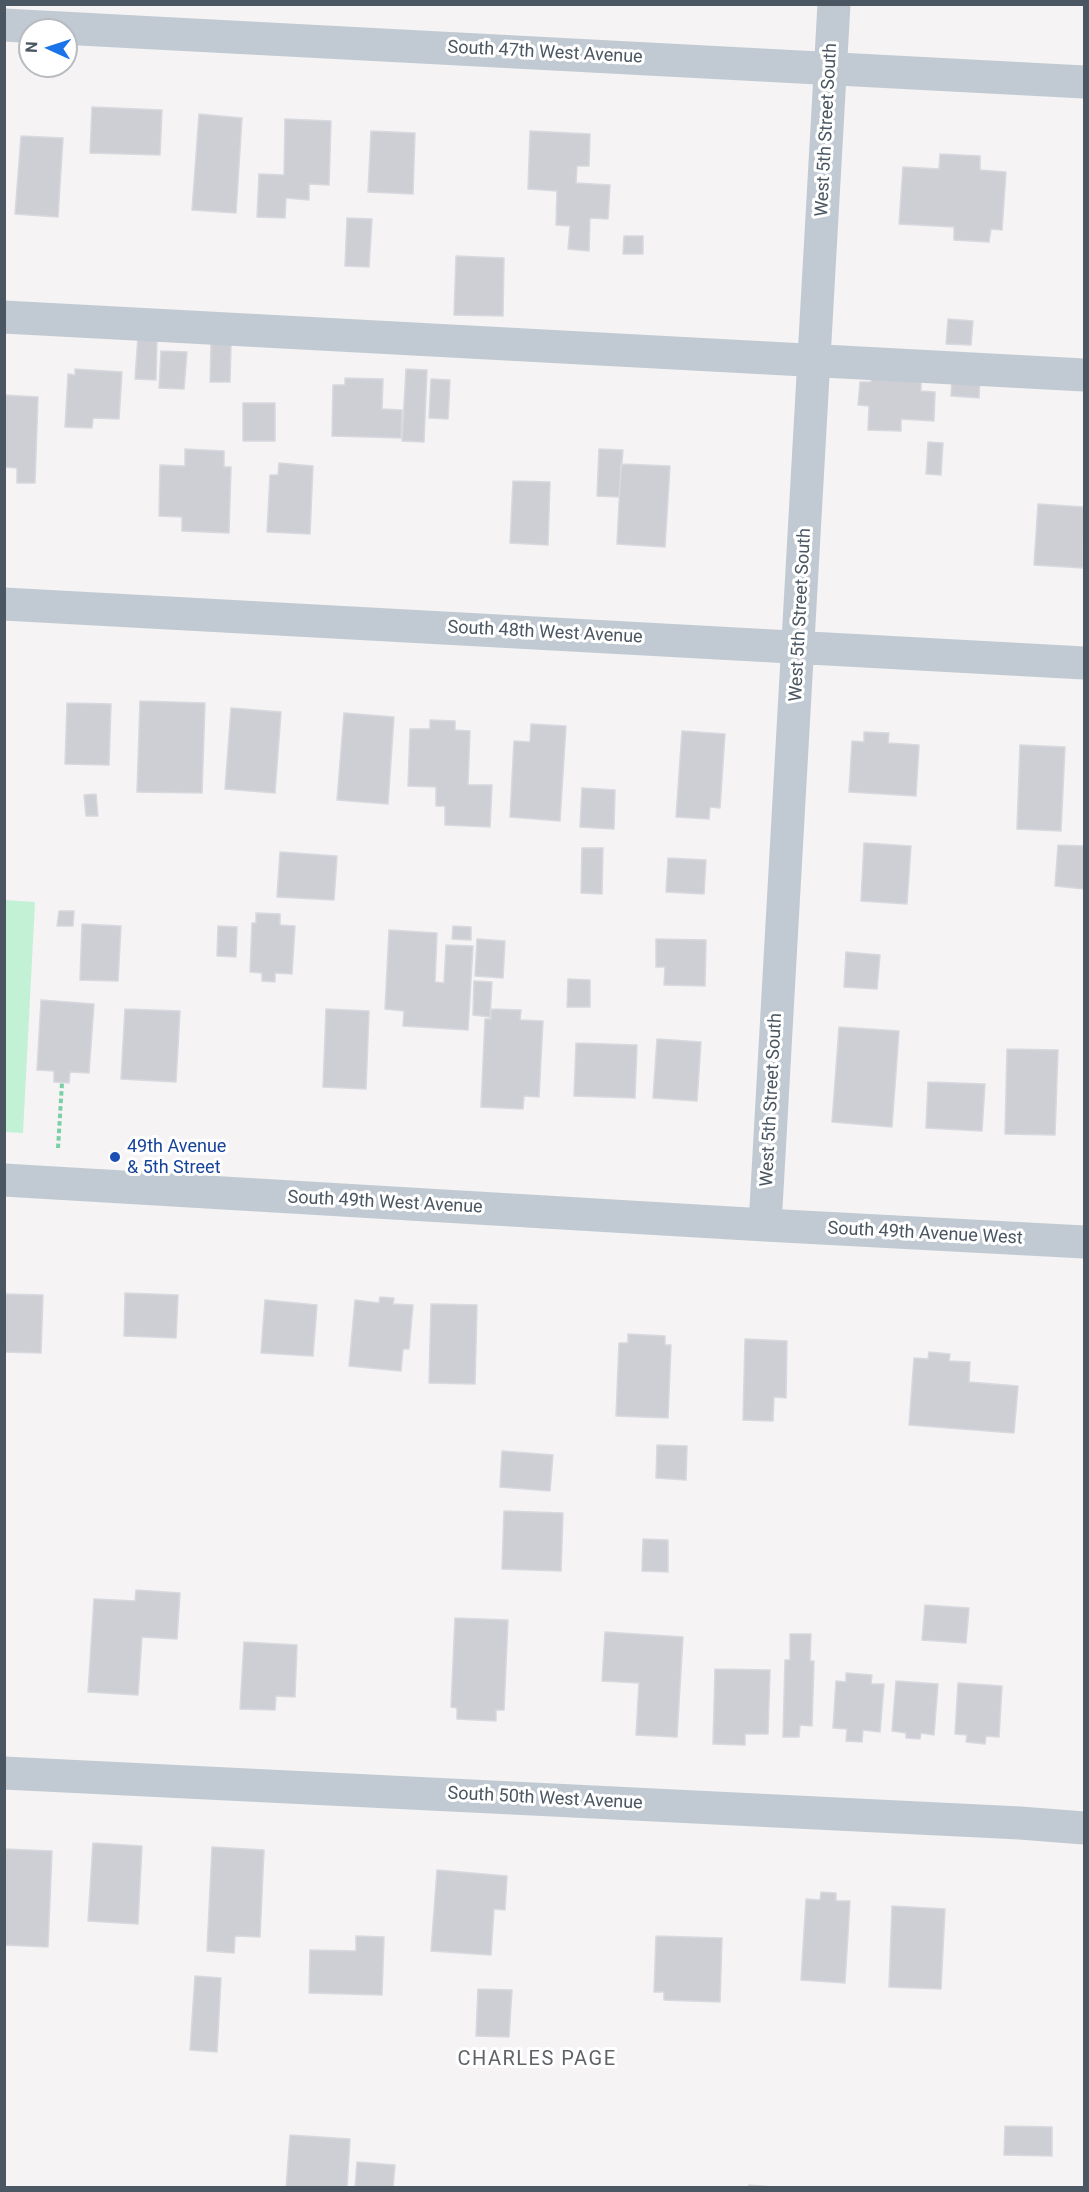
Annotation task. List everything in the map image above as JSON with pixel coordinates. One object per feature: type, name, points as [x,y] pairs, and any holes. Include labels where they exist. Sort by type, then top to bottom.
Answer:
[{"type":"street","name":"West 5th Street South","points":[[765,1225],[834,4]]},
{"type":"street","name":"South 47th West Avenue","points":[[4,25],[1084,82]]},
{"type":"street","points":[[4,317],[1084,375]]},
{"type":"street","name":"South 48th West Avenue","points":[[4,604],[1084,663]]},
{"type":"street","name":"South 49th West Avenue","points":[[4,1180],[765,1225]]},
{"type":"street","name":"South 49th Avenue West","points":[[765,1225],[1084,1242]]},
{"type":"street","name":"South 50th West Avenue","points":[[4,1773],[1084,1828]]},
{"type":"path","points":[[55,1183],[62,1083]]},
{"type":"green space","points":[[4,900],[35,902],[23,1133],[5,1132]]},
{"type":"building","points":[[92,107],[162,110],[160,155],[90,153]]},
{"type":"building","points":[[199,114],[242,118],[236,213],[192,210]]},
{"type":"building","points":[[285,119],[331,121],[329,185],[309,184],[309,200],[286,198],[285,218],[257,217],[259,174],[284,175]]},
{"type":"building","points":[[371,131],[415,133],[413,194],[368,192]]},
{"type":"building","points":[[530,131],[590,134],[589,166],[577,166],[576,183],[610,185],[608,219],[590,218],[589,251],[568,249],[570,226],[556,225],[557,191],[528,189]]},
{"type":"building","points":[[21,136],[63,138],[58,217],[15,214]]},
{"type":"building","points":[[940,154],[980,156],[980,170],[1006,172],[1002,230],[991,229],[989,242],[954,240],[954,227],[899,224],[903,167],[939,169]]},
{"type":"building","points":[[347,218],[372,219],[369,267],[345,266]]},
{"type":"building","points":[[624,236],[643,236],[643,254],[623,254]]},
{"type":"building","points":[[456,256],[504,258],[503,316],[454,315]]},
{"type":"building","points":[[948,319],[973,321],[971,345],[946,344]]},
{"type":"building","points":[[138,336],[157,337],[156,380],[135,379]]},
{"type":"building","points":[[211,344],[231,344],[230,382],[210,382]]},
{"type":"building","points":[[161,351],[187,352],[184,389],[159,388]]},
{"type":"building","points":[[75,369],[122,372],[119,419],[93,418],[92,428],[65,427],[68,374],[75,375]]},
{"type":"building","points":[[406,369],[427,370],[424,442],[402,441]]},
{"type":"building","points":[[871,375],[921,378],[921,391],[935,392],[934,421],[901,419],[901,431],[868,430],[869,406],[858,405],[860,382],[871,382]]},
{"type":"building","points":[[345,378],[383,379],[382,409],[402,410],[401,438],[332,436],[333,385],[345,385]]},
{"type":"building","points":[[952,378],[980,379],[979,398],[951,396]]},
{"type":"building","points":[[431,379],[450,380],[448,419],[429,418]]},
{"type":"building","points":[[4,395],[38,397],[35,483],[17,483],[17,468],[4,467]]},
{"type":"building","points":[[243,403],[275,403],[275,441],[243,441]]},
{"type":"building","points":[[928,442],[943,443],[941,475],[926,474]]},
{"type":"building","points":[[185,449],[224,451],[224,467],[231,467],[229,533],[182,531],[182,517],[159,516],[160,465],[185,466]]},
{"type":"building","points":[[599,449],[623,450],[619,497],[597,496]]},
{"type":"building","points":[[279,463],[313,466],[310,534],[267,532],[270,475],[278,475]]},
{"type":"building","points":[[621,464],[670,466],[665,547],[617,544]]},
{"type":"building","points":[[513,481],[550,482],[548,545],[510,543]]},
{"type":"building","points":[[1038,504],[1084,507],[1083,568],[1034,565]]},
{"type":"building","points":[[140,701],[205,703],[202,793],[137,792]]},
{"type":"building","points":[[67,703],[111,704],[109,765],[65,764]]},
{"type":"building","points":[[231,708],[281,712],[275,793],[225,789]]},
{"type":"building","points":[[344,713],[394,717],[388,804],[337,800]]},
{"type":"building","points":[[430,720],[455,721],[455,730],[470,731],[468,785],[492,785],[490,827],[445,825],[445,806],[436,806],[436,787],[408,786],[410,729],[430,729]]},
{"type":"building","points":[[531,724],[566,726],[560,821],[510,817],[514,741],[530,742]]},
{"type":"building","points":[[682,731],[725,734],[720,808],[710,807],[709,819],[676,817]]},
{"type":"building","points":[[864,732],[889,733],[888,743],[919,745],[916,796],[849,792],[852,741],[864,742]]},
{"type":"building","points":[[1020,745],[1065,747],[1061,831],[1017,829]]},
{"type":"building","points":[[582,788],[615,790],[614,829],[580,827]]},
{"type":"building","points":[[96,794],[98,816],[86,816],[84,795]]},
{"type":"building","points":[[864,843],[911,846],[907,904],[861,901]]},
{"type":"building","points":[[1058,845],[1084,846],[1084,889],[1055,886]]},
{"type":"building","points":[[582,848],[603,848],[602,894],[581,893]]},
{"type":"building","points":[[280,852],[337,856],[334,900],[277,897]]},
{"type":"building","points":[[668,858],[706,860],[704,894],[666,892]]},
{"type":"building","points":[[59,911],[74,911],[73,926],[57,926]]},
{"type":"building","points":[[256,913],[280,914],[280,925],[295,926],[292,974],[275,973],[275,982],[262,981],[262,973],[250,972],[252,923],[256,923]]},
{"type":"building","points":[[82,924],[121,926],[118,981],[80,980]]},
{"type":"building","points":[[218,926],[237,927],[236,957],[217,956]]},
{"type":"building","points":[[453,926],[471,927],[471,940],[452,939]]},
{"type":"building","points":[[389,930],[437,933],[435,982],[444,983],[446,945],[473,946],[468,1030],[403,1026],[404,1011],[385,1009]]},
{"type":"building","points":[[477,939],[505,941],[503,978],[475,976]]},
{"type":"building","points":[[656,939],[706,940],[705,986],[664,985],[665,967],[656,967]]},
{"type":"building","points":[[846,952],[880,955],[877,989],[844,987]]},
{"type":"building","points":[[568,979],[590,980],[590,1007],[567,1007]]},
{"type":"building","points":[[474,981],[492,982],[490,1017],[473,1015]]},
{"type":"building","points":[[41,1000],[94,1004],[89,1073],[70,1072],[69,1083],[54,1082],[54,1071],[37,1070]]},
{"type":"building","points":[[125,1009],[180,1011],[176,1082],[121,1079]]},
{"type":"building","points":[[326,1009],[369,1011],[366,1089],[323,1087]]},
{"type":"building","points":[[491,1009],[521,1010],[520,1020],[543,1021],[539,1097],[524,1096],[523,1109],[481,1107],[485,1019],[491,1019]]},
{"type":"building","points":[[839,1027],[899,1031],[892,1127],[832,1122]]},
{"type":"building","points":[[657,1039],[701,1042],[697,1101],[653,1098]]},
{"type":"building","points":[[576,1043],[637,1045],[635,1098],[574,1096]]},
{"type":"building","points":[[1007,1049],[1058,1050],[1055,1135],[1005,1134]]},
{"type":"building","points":[[928,1082],[985,1084],[982,1131],[926,1128]]},
{"type":"building","points":[[125,1293],[178,1295],[176,1338],[124,1336]]},
{"type":"building","points":[[4,1294],[43,1295],[41,1353],[4,1352]]},
{"type":"building","points":[[380,1297],[394,1298],[393,1304],[413,1305],[409,1349],[403,1349],[401,1371],[349,1366],[355,1300],[379,1303]]},
{"type":"building","points":[[265,1300],[317,1305],[313,1356],[261,1353]]},
{"type":"building","points":[[431,1304],[477,1305],[475,1384],[429,1383]]},
{"type":"building","points":[[628,1334],[665,1336],[665,1345],[671,1345],[668,1418],[616,1416],[619,1343],[628,1343]]},
{"type":"building","points":[[745,1339],[787,1341],[786,1398],[774,1397],[773,1421],[743,1420]]},
{"type":"building","points":[[929,1352],[950,1354],[949,1361],[970,1362],[969,1382],[1018,1386],[1014,1433],[909,1425],[914,1358],[928,1359]]},
{"type":"building","points":[[657,1445],[687,1446],[686,1480],[656,1478]]},
{"type":"building","points":[[502,1451],[553,1455],[550,1491],[500,1487]]},
{"type":"building","points":[[504,1511],[563,1513],[561,1571],[502,1569]]},
{"type":"building","points":[[643,1539],[668,1540],[668,1572],[642,1571]]},
{"type":"building","points":[[136,1590],[180,1593],[177,1639],[142,1637],[138,1695],[88,1692],[94,1599],[135,1601]]},
{"type":"building","points":[[925,1605],[969,1608],[966,1643],[922,1640]]},
{"type":"building","points":[[455,1618],[508,1620],[504,1710],[496,1710],[496,1721],[457,1719],[457,1708],[451,1707]]},
{"type":"building","points":[[605,1632],[683,1637],[677,1737],[636,1735],[639,1683],[602,1681]]},
{"type":"building","points":[[790,1634],[811,1634],[810,1661],[814,1661],[812,1726],[800,1725],[799,1737],[783,1737],[785,1660],[790,1660]]},
{"type":"building","points":[[244,1642],[297,1645],[295,1697],[276,1696],[275,1710],[240,1709]]},
{"type":"building","points":[[715,1669],[770,1670],[768,1734],[745,1734],[745,1745],[713,1744]]},
{"type":"building","points":[[846,1673],[872,1675],[871,1684],[884,1684],[880,1732],[863,1730],[862,1742],[846,1741],[847,1729],[833,1728],[836,1681],[846,1682]]},
{"type":"building","points":[[896,1681],[938,1684],[934,1735],[921,1733],[920,1739],[906,1738],[906,1733],[892,1731]]},
{"type":"building","points":[[958,1683],[1002,1686],[999,1737],[986,1736],[985,1744],[966,1742],[967,1735],[955,1734]]},
{"type":"building","points":[[93,1843],[142,1846],[138,1924],[88,1921]]},
{"type":"building","points":[[212,1847],[264,1850],[260,1937],[235,1936],[234,1953],[207,1951]]},
{"type":"building","points":[[4,1849],[52,1851],[48,1947],[4,1945]]},
{"type":"building","points":[[437,1870],[507,1876],[505,1910],[494,1909],[491,1955],[431,1951]]},
{"type":"building","points":[[821,1892],[836,1893],[836,1901],[850,1901],[845,1983],[801,1980],[806,1899],[820,1900]]},
{"type":"building","points":[[892,1906],[945,1909],[941,1989],[889,1987]]},
{"type":"building","points":[[356,1936],[384,1937],[382,1995],[309,1993],[310,1950],[356,1951]]},
{"type":"building","points":[[656,1936],[722,1938],[720,2002],[664,2000],[664,1992],[654,1992]]},
{"type":"building","points":[[195,1976],[221,1978],[217,2052],[190,2050]]},
{"type":"building","points":[[478,1989],[512,1990],[509,2037],[476,2036]]},
{"type":"building","points":[[1005,2126],[1052,2127],[1052,2156],[1004,2155]]},
{"type":"building","points":[[290,2135],[350,2139],[347,2188],[286,2188]]},
{"type":"building","points":[[357,2162],[395,2165],[393,2188],[355,2188]]},
{"type":"building","points":[[749,2185],[784,2188],[748,2188]]},
{"type":"place","name":"49th Avenue & 5th Street","points":[[115,1157]]},
{"type":"district","name":"CHARLES PAGE","points":[[537,2060]]}]
